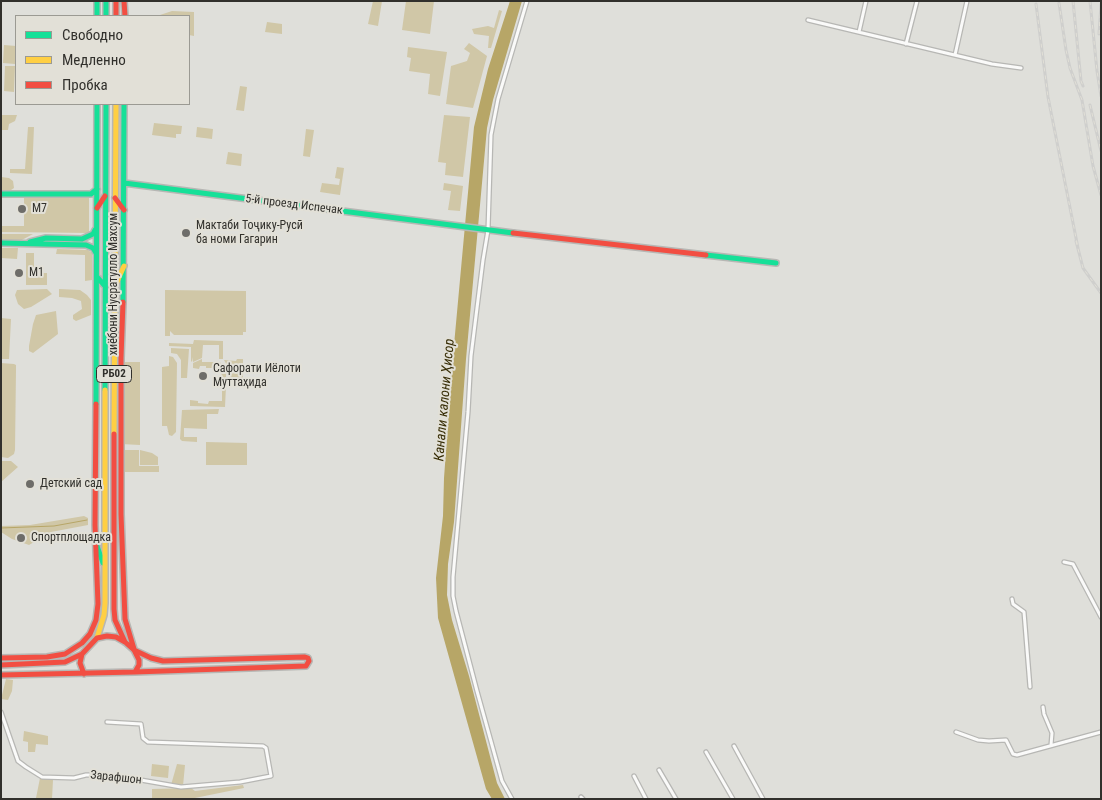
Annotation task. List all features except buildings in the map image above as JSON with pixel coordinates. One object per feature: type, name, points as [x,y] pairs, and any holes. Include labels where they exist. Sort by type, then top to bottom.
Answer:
[{"type":"main road","points":[[97,1],[97,15]]},
{"type":"main road","points":[[106,1],[106,15]]},
{"type":"main road","points":[[116,1],[116,15]]},
{"type":"main road","points":[[124,1],[124,15]]},
{"type":"main road","points":[[1,658],[47,657],[65,654],[82,643],[90,634],[96,620],[98,604],[95,525],[98,105]]},
{"type":"main road","name":"хиёбони Нусратулло Махсум","points":[[97,638],[104,615],[105,569],[106,105]]},
{"type":"main road","name":"хиёбони Нусратулло Махсум","points":[[116,105],[114,609],[115,620],[125,642]]},
{"type":"main road","points":[[124,105],[124,266],[120,437],[123,600],[124,619],[139,660],[139,665],[135,672]]},
{"type":"main road","points":[[106,113],[116,113]]},
{"type":"main road","name":"5-й проезд Испечак","points":[[124,183],[462,227],[776,263]]},
{"type":"main road","points":[[1,194],[91,194],[97,189]]},
{"type":"main road","points":[[97,208],[105,196]]},
{"type":"main road","points":[[115,198],[124,210]]},
{"type":"main road","points":[[24,244],[46,238],[82,239],[93,234],[96,229]]},
{"type":"main road","points":[[1,244],[86,245],[93,248],[97,254]]},
{"type":"main road","points":[[115,286],[124,266]]},
{"type":"main road","points":[[97,277],[105,286]]},
{"type":"main road","points":[[97,546],[105,569]]},
{"type":"main road","points":[[1,665],[66,662],[82,654],[97,638],[107,636],[116,637],[134,650],[151,658],[163,660],[305,657],[309,660],[307,666],[274,668],[1,675]]},
{"type":"main road","points":[[82,654],[80,663],[84,674]]},
{"type":"main road","points":[[273,658],[274,668]]},
{"type":"street","points":[[512,799],[499,771],[456,611],[453,596],[453,577],[467,430],[471,356],[486,229],[491,135],[498,99],[527,1]]},
{"type":"street","points":[[858,32],[866,1]]},
{"type":"street","points":[[906,44],[917,1]]},
{"type":"street","points":[[955,55],[967,1]]},
{"type":"street","points":[[808,20],[992,64],[1021,68]]},
{"type":"street","points":[[1064,562],[1073,564],[1101,617]]},
{"type":"street","points":[[1012,599],[1013,604],[1024,612],[1030,687]]},
{"type":"street","points":[[1043,707],[1052,733],[1051,745]]},
{"type":"street","name":"Зарафшон","points":[[1,712],[18,761],[26,768],[42,776],[74,778],[92,775],[135,779],[181,787],[271,776],[266,748],[263,746],[148,742],[142,738],[141,724],[107,722]]},
{"type":"street","points":[[956,732],[967,737],[983,740],[1006,740],[1013,754],[1017,754],[1101,732]]},
{"type":"street","points":[[734,746],[763,799]]},
{"type":"street","points":[[706,752],[733,799]]},
{"type":"street","points":[[659,770],[676,799]]},
{"type":"street","points":[[634,776],[646,799]]},
{"type":"shaded area","points":[[373,1],[382,1],[378,26],[368,24]]},
{"type":"shaded area","points":[[406,1],[434,1],[430,34],[402,30]]},
{"type":"shaded area","points":[[510,1],[522,1],[493,100],[487,128],[466,359],[454,522],[448,564],[447,595],[452,620],[497,783],[505,799],[492,799],[486,789],[438,618],[436,578],[443,516],[453,356],[474,127],[488,69]]},
{"type":"shaded area","points":[[499,10],[502,11],[491,48],[488,48],[489,36],[474,34],[472,29],[488,26],[494,28]]},
{"type":"shaded area","points":[[172,11],[194,12],[194,36],[190,35],[190,15],[160,15]]},
{"type":"shaded area","points":[[267,22],[282,24],[282,34],[265,32]]},
{"type":"shaded area","points":[[469,43],[487,56],[473,108],[446,104],[451,66],[467,61],[470,53],[464,49]]},
{"type":"shaded area","points":[[4,45],[15,46],[15,64],[3,63]]},
{"type":"shaded area","points":[[408,47],[447,52],[440,96],[428,94],[430,74],[409,71],[411,58],[407,57]]},
{"type":"shaded area","points":[[5,66],[15,66],[14,92],[4,91]]},
{"type":"shaded area","points":[[240,86],[247,87],[244,111],[236,110]]},
{"type":"shaded area","points":[[1,115],[17,115],[15,121],[9,124],[8,130],[1,130]]},
{"type":"shaded area","points":[[444,115],[470,117],[463,177],[445,175],[446,163],[438,162]]},
{"type":"shaded area","points":[[154,123],[182,126],[181,134],[176,134],[176,138],[152,135]]},
{"type":"shaded area","points":[[28,127],[34,127],[32,174],[10,173],[10,169],[25,169]]},
{"type":"shaded area","points":[[197,127],[213,129],[212,139],[196,137]]},
{"type":"shaded area","points":[[306,129],[314,130],[310,157],[303,156]]},
{"type":"shaded area","points":[[228,152],[242,154],[241,166],[226,164]]},
{"type":"shaded area","points":[[337,167],[344,168],[340,195],[320,192],[322,183],[339,185],[340,179],[335,178]]},
{"type":"shaded area","points":[[1,177],[9,178],[13,181],[14,188],[8,192],[1,192]]},
{"type":"shaded area","points":[[444,183],[463,186],[460,211],[448,210],[451,191],[443,190]]},
{"type":"shaded area","points":[[19,195],[89,197],[89,233],[1,232],[1,226],[24,226],[24,198],[18,198]]},
{"type":"shaded area","points":[[1,234],[33,234],[20,241],[1,241]]},
{"type":"shaded area","points":[[1,248],[18,248],[17,259],[1,258]]},
{"type":"shaded area","points":[[57,249],[88,250],[92,253],[92,280],[85,281],[85,255],[56,254]]},
{"type":"shaded area","points":[[26,253],[34,253],[34,273],[47,273],[47,285],[26,285]]},
{"type":"shaded area","points":[[47,289],[52,294],[31,307],[24,309],[18,304],[15,295],[17,290]]},
{"type":"shaded area","points":[[59,289],[80,290],[87,295],[91,300],[91,315],[76,321],[73,319],[73,315],[82,309],[81,301],[59,297]]},
{"type":"shaded area","points":[[165,290],[246,291],[246,332],[243,332],[243,335],[174,335],[170,331],[170,336],[165,336]]},
{"type":"shaded area","points":[[56,311],[58,334],[33,353],[29,351],[36,315]]},
{"type":"shaded area","points":[[1,318],[11,319],[9,359],[1,359]]},
{"type":"shaded area","points":[[194,340],[223,341],[223,359],[219,359],[219,345],[203,345],[202,358],[193,362],[193,357],[191,361],[191,347],[169,346],[169,343],[193,344]]},
{"type":"shaded area","points":[[171,348],[189,349],[187,378],[181,378],[181,360],[177,354],[171,353]]},
{"type":"shaded area","points":[[169,356],[173,357],[177,363],[176,432],[172,436],[169,435],[167,426],[162,426],[162,367],[169,366]]},
{"type":"shaded area","points":[[202,359],[202,362],[220,362],[226,372],[226,378],[222,378],[221,368],[200,366],[199,369],[193,368],[193,363]]},
{"type":"shaded area","points":[[237,359],[243,359],[243,379],[230,379],[229,369],[224,360],[236,361]]},
{"type":"shaded area","points":[[121,362],[140,362],[140,445],[121,444]]},
{"type":"shaded area","points":[[1,363],[16,365],[15,450],[14,454],[8,458],[1,457]]},
{"type":"shaded area","points":[[222,386],[226,386],[225,407],[190,406],[190,400],[208,404],[209,401],[222,401]]},
{"type":"shaded area","points":[[219,409],[218,414],[207,414],[207,429],[184,428],[184,437],[197,437],[197,442],[182,441],[180,439],[182,410]]},
{"type":"shaded area","points":[[206,442],[247,443],[247,465],[206,465]]},
{"type":"shaded area","points":[[120,450],[139,450],[139,466],[159,466],[159,472],[120,472]]},
{"type":"shaded area","points":[[140,450],[152,453],[158,457],[158,465],[140,465]]},
{"type":"shaded area","points":[[1,461],[11,461],[18,467],[1,482]]},
{"type":"shaded area","points":[[84,516],[88,518],[88,525],[51,532],[29,545],[12,539],[1,532],[1,526],[30,525]]},
{"type":"shaded area","points":[[6,679],[13,680],[12,691],[8,700],[1,699]]},
{"type":"shaded area","points":[[24,731],[48,736],[48,745],[36,744],[35,752],[28,752],[28,742],[23,741]]},
{"type":"shaded area","points":[[152,764],[169,766],[168,778],[151,776]]},
{"type":"shaded area","points":[[177,764],[185,765],[183,786],[171,785]]},
{"type":"shaded area","points":[[40,778],[53,780],[52,799],[36,798]]},
{"type":"shaded area","points":[[243,785],[244,788],[190,799],[152,799],[152,789],[191,788],[195,791]]},
{"type":"waterway","points":[[1,528],[54,526],[87,520]]},
{"type":"railway","points":[[1073,1],[1083,86]]},
{"type":"railway","points":[[1090,1],[1101,96]]},
{"type":"railway","points":[[1059,3],[1066,50],[1070,68],[1082,100],[1093,166],[1101,195]]},
{"type":"railway","points":[[1036,4],[1048,97],[1078,248]]},
{"type":"railway","points":[[1099,34],[1101,4]]},
{"type":"railway","points":[[1090,105],[1101,151]]},
{"type":"railway","points":[[1076,241],[1083,268],[1101,293]]},
{"type":"traffic: fast","points":[[97,1],[97,15]]},
{"type":"traffic: fast","points":[[106,1],[106,15]]},
{"type":"traffic: fast","points":[[96,404],[97,105]]},
{"type":"traffic: fast","points":[[105,390],[106,105]]},
{"type":"traffic: fast","points":[[123,302],[124,105]]},
{"type":"traffic: fast","points":[[124,183],[513,233]]},
{"type":"traffic: fast","points":[[1,194],[91,194],[97,189]]},
{"type":"traffic: fast","points":[[30,242],[46,238],[82,239],[93,234],[95,230]]},
{"type":"traffic: fast","points":[[1,243],[86,245],[93,248],[96,253]]},
{"type":"traffic: fast","points":[[706,255],[776,263]]},
{"type":"traffic: fast","points":[[97,277],[105,286]]},
{"type":"traffic: fast","points":[[97,546],[103,563]]},
{"type":"traffic: slow","points":[[114,434],[116,105]]},
{"type":"traffic: slow","points":[[116,284],[124,266]]},
{"type":"traffic: slow","points":[[97,638],[104,615],[105,603],[105,390]]},
{"type":"traffic: jam","points":[[116,1],[116,15]]},
{"type":"traffic: jam","points":[[124,1],[125,15]]},
{"type":"traffic: jam","points":[[97,208],[105,196]]},
{"type":"traffic: jam","points":[[115,198],[124,210]]},
{"type":"traffic: jam","points":[[513,233],[706,255]]},
{"type":"traffic: jam","points":[[123,302],[121,514],[125,619],[134,649]]},
{"type":"traffic: jam","points":[[1,658],[47,657],[65,654],[82,643],[90,634],[96,620],[98,604],[95,525],[96,404]]},
{"type":"traffic: jam","points":[[114,434],[114,609],[115,620],[125,642]]},
{"type":"traffic: jam","points":[[1,665],[65,662],[82,654],[97,638],[107,636],[116,637],[125,642],[134,650],[139,660],[139,665],[135,672],[1,675]]},
{"type":"traffic: jam","points":[[134,650],[163,661],[305,657],[309,661],[306,666],[135,672]]},
{"type":"traffic: jam","points":[[82,654],[80,663],[84,674]]},
{"type":"place","name":"М7","points":[[22,209]]},
{"type":"place","name":"Мактаби Тоҷику-Русӣ ба номи Гагарин","points":[[186,233]]},
{"type":"place","name":"М1","points":[[19,273]]},
{"type":"place","name":"Сафорати Иёлоти Муттаҳида","points":[[203,376]]},
{"type":"place","name":"Детский сад","points":[[30,484]]},
{"type":"place","name":"Спортплощадка","points":[[21,538]]},
{"type":"water label","name":"Канали калони Ҳисор","points":[[445,400]]}]
